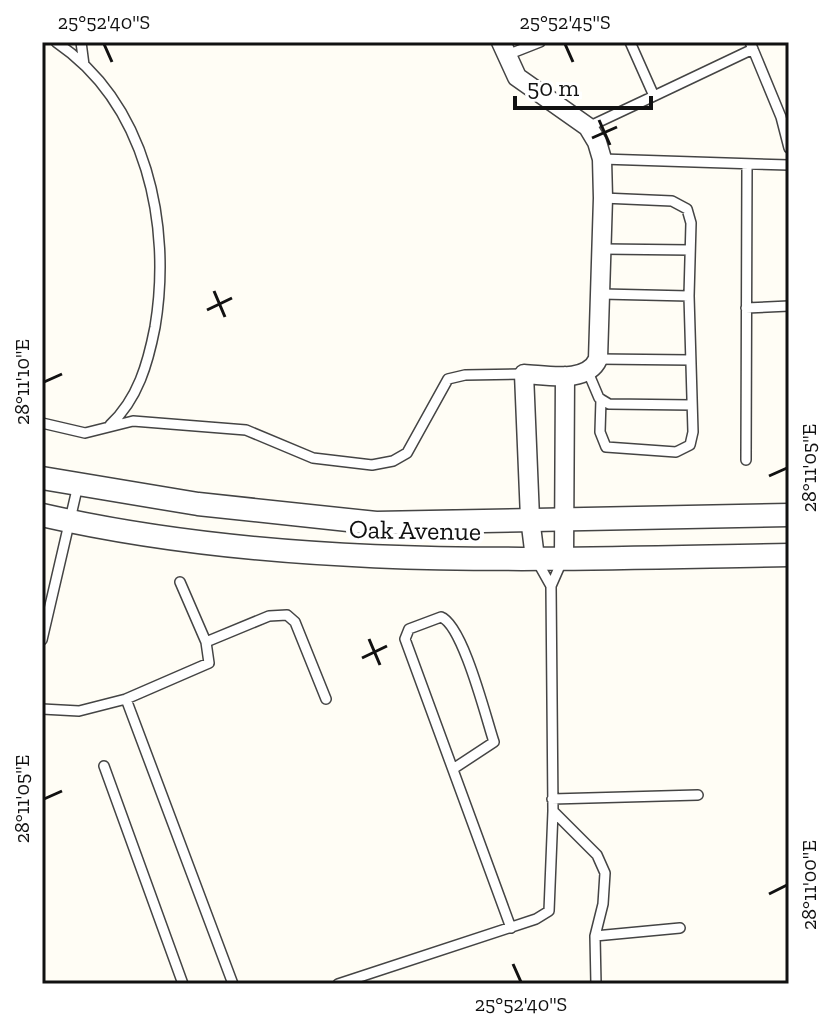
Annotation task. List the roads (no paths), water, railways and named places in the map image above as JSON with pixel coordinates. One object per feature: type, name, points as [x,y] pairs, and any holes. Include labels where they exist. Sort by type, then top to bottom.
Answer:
[{"type":"street","points":[[504,48],[510,66],[523,83],[588,127],[602,159],[602,294],[593,365],[565,376],[524,374],[530,518],[535,558]]},
{"type":"street","points":[[564,558],[565,376]]},
{"type":"street","name":"Oak Avenue","points":[[42,478],[198,504],[376,523],[789,515]]},
{"type":"street","name":"Oak Avenue","points":[[42,515],[260,551],[378,558],[789,555]]},
{"type":"lane","points":[[56,42],[84,65],[133,136],[145,164],[162,243],[151,349],[133,397],[108,426]]},
{"type":"lane","points":[[81,42],[84,65]]},
{"type":"lane","points":[[504,48],[540,42]]},
{"type":"lane","points":[[630,42],[654,96]]},
{"type":"lane","points":[[588,127],[752,45],[781,117],[789,148]]},
{"type":"lane","points":[[602,159],[789,165]]},
{"type":"lane","points":[[746,460],[747,165]]},
{"type":"lane","points":[[603,198],[678,202],[687,209],[691,223],[689,296],[693,432],[690,445],[683,450],[610,449],[601,440],[601,399],[593,365],[690,360]]},
{"type":"lane","points":[[603,249],[690,250]]},
{"type":"lane","points":[[602,294],[689,296]]},
{"type":"lane","points":[[746,308],[789,306]]},
{"type":"lane","points":[[42,423],[85,433],[145,421],[246,430],[313,458],[372,465],[393,461],[407,453],[448,379],[465,375],[524,374]]},
{"type":"lane","points":[[601,399],[609,404],[692,405]]},
{"type":"lane","points":[[42,640],[78,485]]},
{"type":"lane","points":[[535,558],[551,586]]},
{"type":"lane","points":[[338,984],[511,928],[545,915],[550,907],[553,811],[551,586],[564,558]]},
{"type":"lane","points":[[42,709],[79,711],[126,699],[207,665],[210,661],[206,642],[180,582]]},
{"type":"lane","points":[[206,642],[269,616],[287,615],[295,622],[326,699]]},
{"type":"lane","points":[[453,769],[494,742],[468,662],[453,628],[441,617],[409,629],[405,639],[511,928]]},
{"type":"lane","points":[[126,699],[233,984]]},
{"type":"lane","points":[[104,766],[183,984]]},
{"type":"lane","points":[[552,799],[698,795]]},
{"type":"lane","points":[[553,811],[597,855],[605,873],[603,904],[595,936],[596,984]]},
{"type":"lane","points":[[595,936],[680,928]]}]
